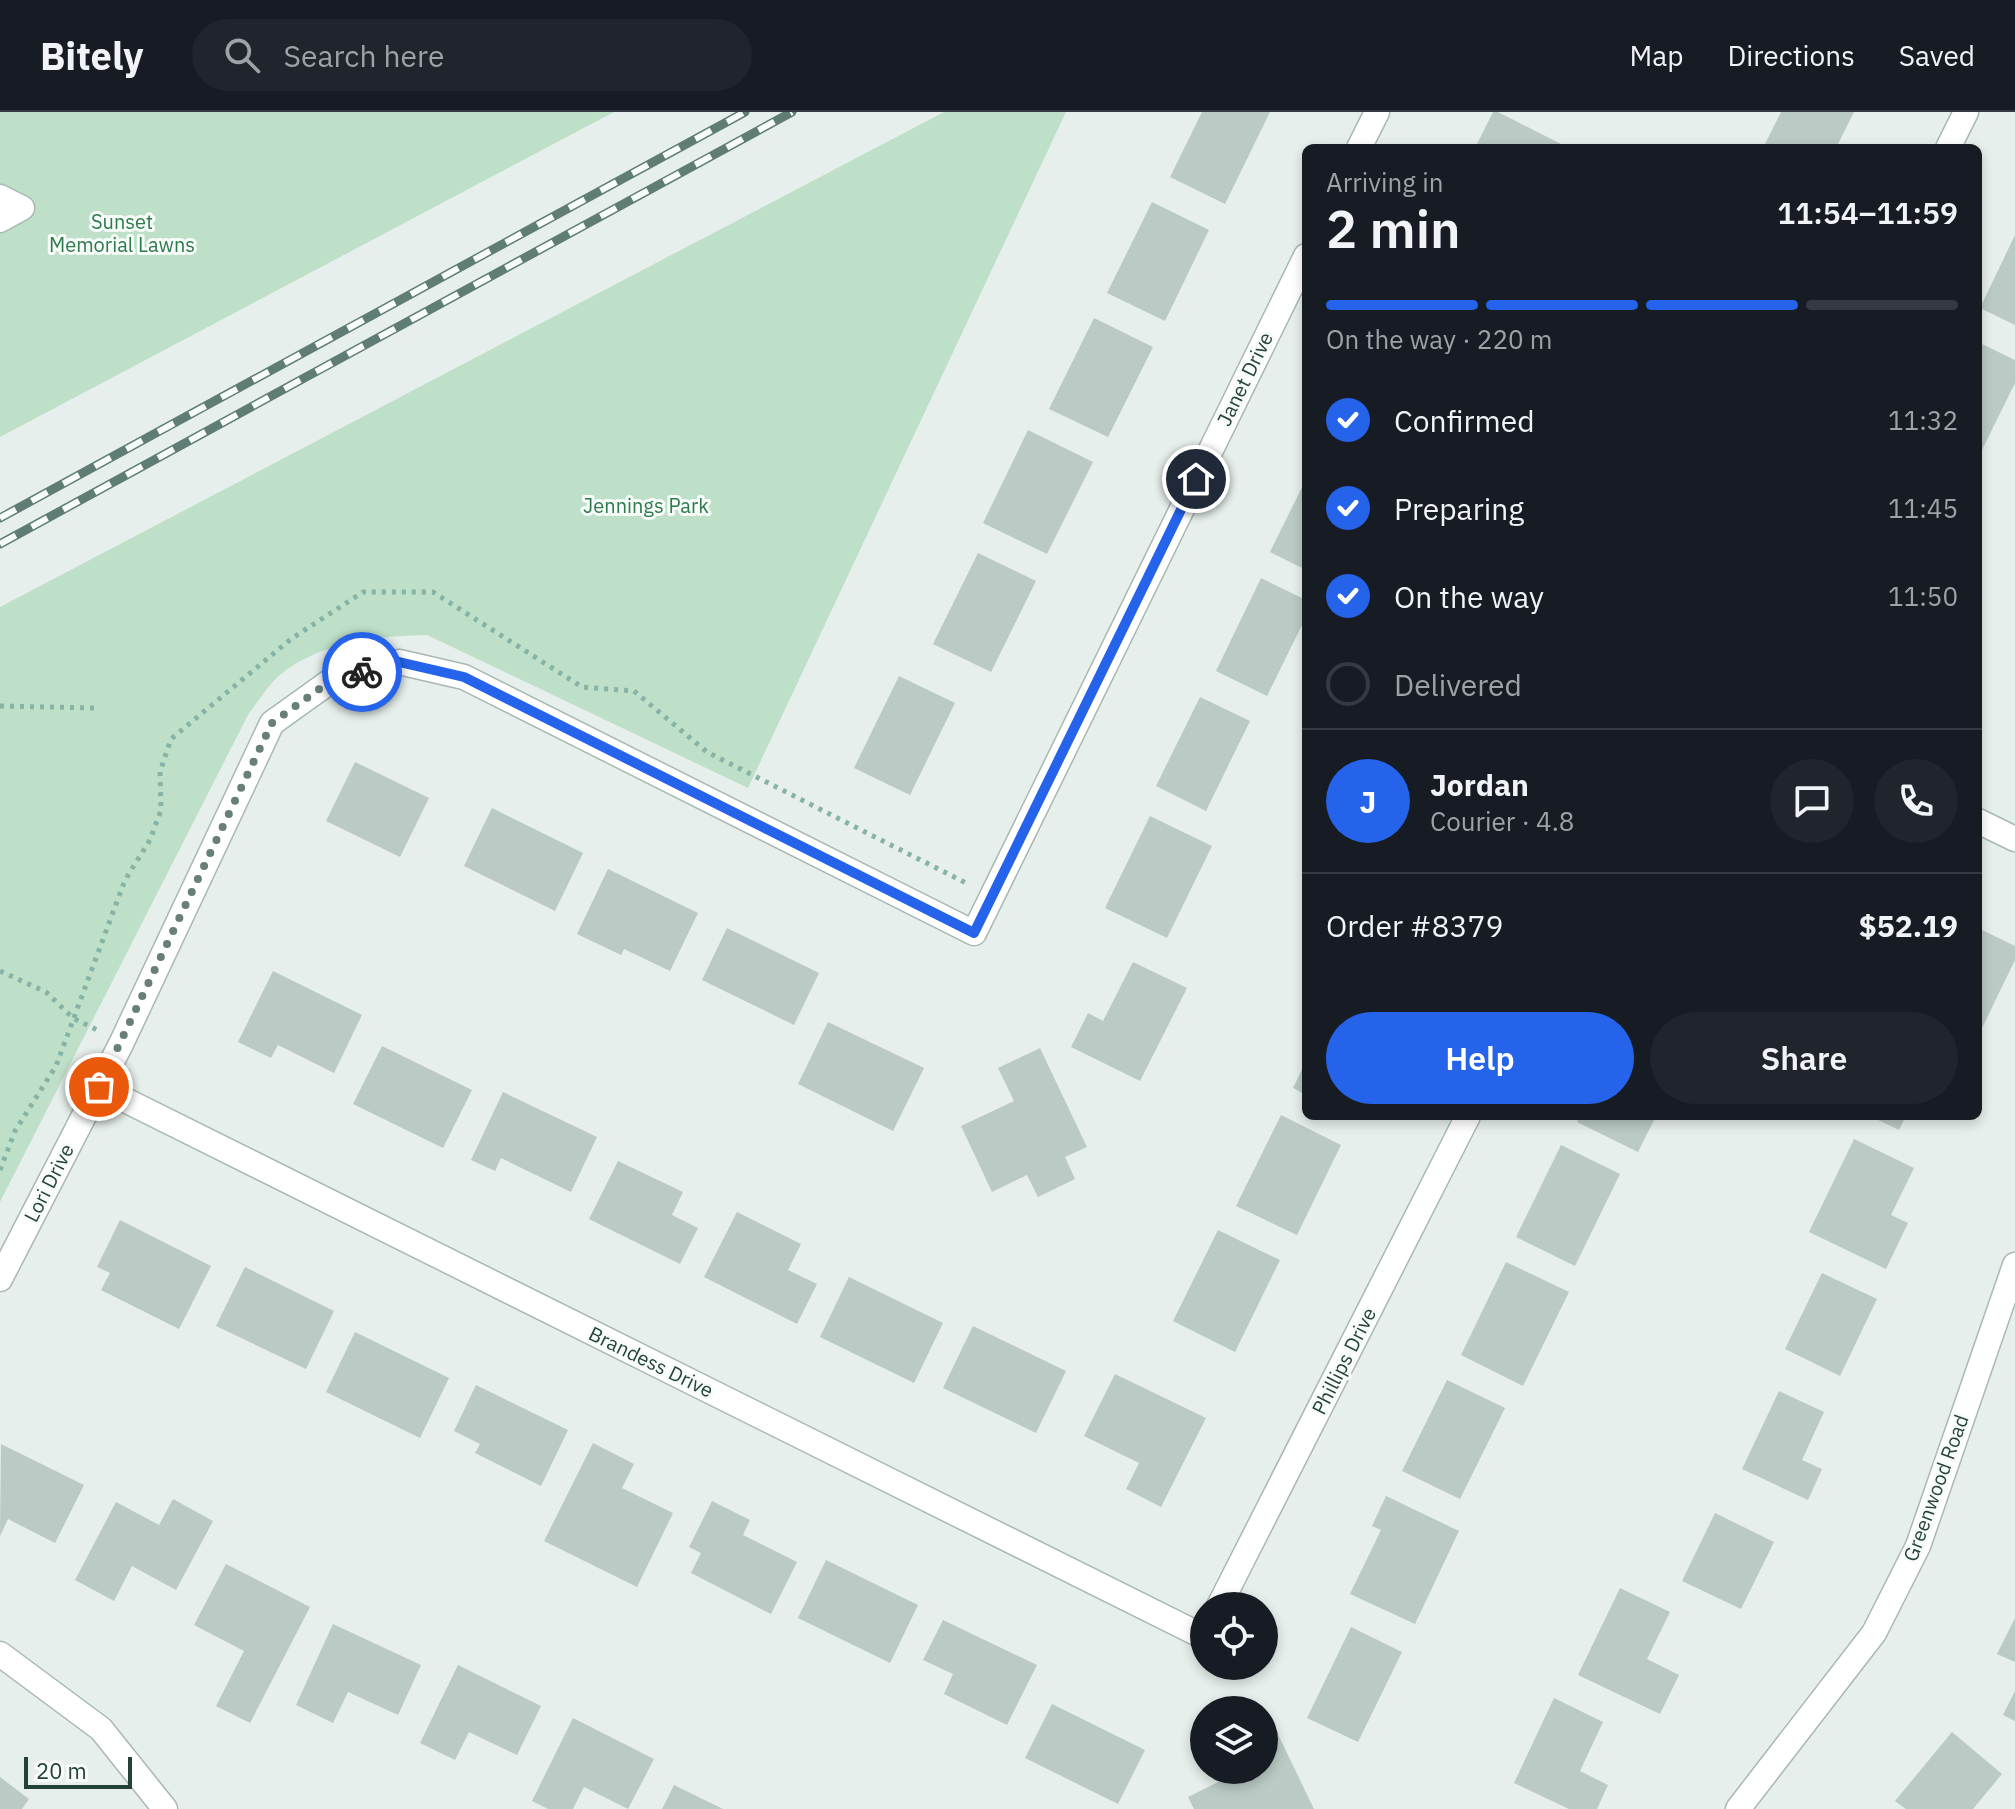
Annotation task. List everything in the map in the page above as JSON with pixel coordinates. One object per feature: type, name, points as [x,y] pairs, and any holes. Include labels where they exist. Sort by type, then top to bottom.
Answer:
[{"type":"street","points":[[1361,144],[1377,112]]},
{"type":"street","points":[[1950,144],[1966,112]]},
{"type":"street","points":[[0,197],[22,208],[0,220]]},
{"type":"street","name":"Janet Drive","points":[[974,933],[1302,264]]},
{"type":"street","name":"Lori Drive","points":[[0,1279],[121,1044],[272,723],[332,680],[399,662],[464,677],[974,933]]},
{"type":"street","points":[[1982,823],[2015,839]]},
{"type":"street","name":"Brandess Drive","points":[[99,1087],[1190,1630]]},
{"type":"street","name":"Phillips Drive","points":[[1226,1592],[1466,1120]]},
{"type":"street","name":"Greenwood Road","points":[[1738,1809],[1874,1633],[1918,1546],[2015,1265]]},
{"type":"street","points":[[0,1654],[101,1729],[165,1809]]},
{"type":"path","points":[[0,1170],[15,1131],[56,1066],[125,880],[150,840],[161,810],[160,772],[171,739],[291,639],[363,592],[433,592],[582,687],[634,691],[707,752],[990,897]]},
{"type":"path","points":[[0,706],[95,708]]},
{"type":"path","points":[[0,971],[46,992],[73,1018],[121,1044]]},
{"type":"green space","name":"Sunset Memorial Lawns","points":[[0,112],[614,112],[0,437]]},
{"type":"green space","name":"Jennings Park","points":[[944,112],[1066,112],[748,788],[427,635],[350,643],[296,664],[276,679],[249,713],[0,1202],[0,607]]},
{"type":"building","points":[[1202,112],[1270,112],[1225,204],[1170,177]]},
{"type":"building","points":[[1493,112],[1498,112],[1561,144],[1477,144]]},
{"type":"building","points":[[1781,112],[1854,112],[1838,144],[1765,144]]},
{"type":"building","points":[[1152,202],[1209,230],[1165,321],[1107,293]]},
{"type":"building","points":[[2015,235],[2015,325],[1982,309]]},
{"type":"building","points":[[1094,318],[1153,347],[1108,437],[1049,409]]},
{"type":"building","points":[[1982,344],[2015,360],[2015,383],[1982,450]]},
{"type":"building","points":[[1028,430],[1093,462],[1047,554],[983,523]]},
{"type":"building","points":[[1302,487],[1302,568],[1270,552]]},
{"type":"building","points":[[978,553],[1036,581],[991,672],[933,644]]},
{"type":"building","points":[[1261,578],[1302,598],[1302,625],[1267,696],[1216,671]]},
{"type":"building","points":[[899,676],[955,703],[910,795],[854,768]]},
{"type":"building","points":[[1200,697],[1250,721],[1206,811],[1156,786]]},
{"type":"building","points":[[355,762],[429,798],[400,857],[326,821]]},
{"type":"building","points":[[492,808],[583,853],[555,911],[464,866]]},
{"type":"building","points":[[1150,816],[1212,846],[1167,938],[1105,908]]},
{"type":"building","points":[[608,869],[698,913],[670,971],[624,949],[621,955],[577,934]]},
{"type":"building","points":[[727,928],[819,973],[794,1025],[702,980]]},
{"type":"building","points":[[1982,930],[2015,946],[2015,960],[1982,1028]]},
{"type":"building","points":[[1133,962],[1187,988],[1140,1081],[1071,1047],[1088,1013],[1103,1021]]},
{"type":"building","points":[[273,971],[362,1015],[334,1073],[278,1045],[271,1058],[238,1042]]},
{"type":"building","points":[[828,1022],[924,1068],[893,1131],[798,1084]]},
{"type":"building","points":[[382,1046],[472,1090],[443,1148],[353,1104]]},
{"type":"building","points":[[1040,1048],[1087,1147],[1065,1157],[1075,1179],[1038,1197],[1027,1175],[992,1192],[961,1126],[1014,1101],[998,1068]]},
{"type":"building","points":[[1302,1069],[1302,1093],[1293,1088]]},
{"type":"building","points":[[503,1092],[597,1137],[571,1192],[501,1158],[495,1171],[471,1160]]},
{"type":"building","points":[[1281,1115],[1341,1145],[1297,1235],[1236,1206]]},
{"type":"building","points":[[1578,1120],[1654,1120],[1638,1152]]},
{"type":"building","points":[[1878,1120],[1904,1120],[1899,1130]]},
{"type":"building","points":[[1854,1139],[1914,1168],[1891,1215],[1908,1223],[1886,1269],[1809,1232]]},
{"type":"building","points":[[1561,1145],[1620,1174],[1575,1266],[1516,1237]]},
{"type":"building","points":[[618,1161],[683,1192],[672,1215],[698,1228],[680,1264],[589,1219]]},
{"type":"building","points":[[737,1212],[801,1244],[788,1270],[817,1284],[797,1324],[704,1277]]},
{"type":"building","points":[[120,1220],[211,1266],[179,1329],[101,1290],[110,1273],[97,1267]]},
{"type":"building","points":[[1218,1230],[1280,1260],[1235,1352],[1173,1321]]},
{"type":"building","points":[[1506,1262],[1569,1292],[1523,1386],[1461,1355]]},
{"type":"building","points":[[245,1267],[334,1311],[306,1369],[216,1326]]},
{"type":"building","points":[[1822,1273],[1877,1299],[1840,1376],[1785,1349]]},
{"type":"building","points":[[849,1277],[943,1323],[914,1383],[820,1337]]},
{"type":"building","points":[[973,1326],[1066,1371],[1036,1433],[943,1388]]},
{"type":"building","points":[[355,1332],[449,1378],[420,1438],[326,1392]]},
{"type":"building","points":[[1115,1374],[1206,1418],[1161,1507],[1126,1489],[1139,1463],[1084,1436]]},
{"type":"building","points":[[1447,1380],[1505,1408],[1460,1499],[1402,1471]]},
{"type":"building","points":[[476,1385],[568,1430],[541,1486],[475,1453],[480,1444],[454,1431]]},
{"type":"building","points":[[1779,1391],[1824,1412],[1802,1460],[1822,1469],[1808,1500],[1742,1469]]},
{"type":"building","points":[[593,1443],[634,1464],[622,1488],[673,1513],[637,1587],[544,1541]]},
{"type":"building","points":[[1,1444],[84,1485],[55,1543],[8,1519],[0,1536]]},
{"type":"building","points":[[1386,1496],[1459,1531],[1415,1624],[1350,1594],[1381,1530],[1372,1526]]},
{"type":"building","points":[[173,1499],[213,1521],[176,1590],[132,1566],[114,1601],[75,1580],[116,1502],[159,1525]]},
{"type":"building","points":[[712,1501],[750,1520],[743,1535],[797,1562],[771,1614],[691,1573],[701,1553],[689,1547]]},
{"type":"building","points":[[1715,1513],[1774,1542],[1741,1609],[1682,1581]]},
{"type":"building","points":[[826,1560],[918,1605],[890,1663],[798,1618]]},
{"type":"building","points":[[226,1564],[310,1607],[250,1723],[216,1706],[244,1651],[194,1625]]},
{"type":"building","points":[[1620,1588],[1670,1612],[1647,1659],[1679,1675],[1660,1714],[1578,1675]]},
{"type":"building","points":[[2015,1618],[2015,1662],[1997,1654]]},
{"type":"building","points":[[943,1620],[1037,1665],[1007,1725],[944,1694],[953,1674],[923,1660]]},
{"type":"building","points":[[333,1624],[421,1665],[398,1715],[348,1692],[333,1723],[296,1705]]},
{"type":"building","points":[[1351,1627],[1402,1652],[1358,1742],[1307,1718]]},
{"type":"building","points":[[458,1665],[541,1706],[517,1755],[469,1732],[455,1760],[420,1743]]},
{"type":"building","points":[[2015,1691],[2015,1721],[2003,1715]]},
{"type":"building","points":[[1554,1698],[1603,1722],[1580,1771],[1608,1785],[1597,1809],[1569,1809],[1514,1783]]},
{"type":"building","points":[[1052,1704],[1145,1750],[1118,1804],[1025,1758]]},
{"type":"building","points":[[573,1718],[654,1759],[628,1809],[584,1787],[573,1809],[548,1809],[532,1801]]},
{"type":"building","points":[[1952,1732],[2002,1774],[1973,1809],[1906,1809],[1895,1801]]},
{"type":"building","points":[[1278,1734],[1314,1809],[1194,1809],[1188,1797],[1214,1784],[1278,1784]]},
{"type":"building","points":[[0,1777],[29,1799],[22,1809],[0,1809]]},
{"type":"building","points":[[674,1785],[723,1809],[662,1809]]},
{"type":"railway","points":[[0,518],[745,112]]},
{"type":"railway","points":[[0,544],[792,112]]},
{"type":"way so far","points":[[99,1087],[272,723],[332,680],[362,672]]},
{"type":"route","points":[[362,672],[399,662],[464,677],[974,933],[1196,479]]}]
